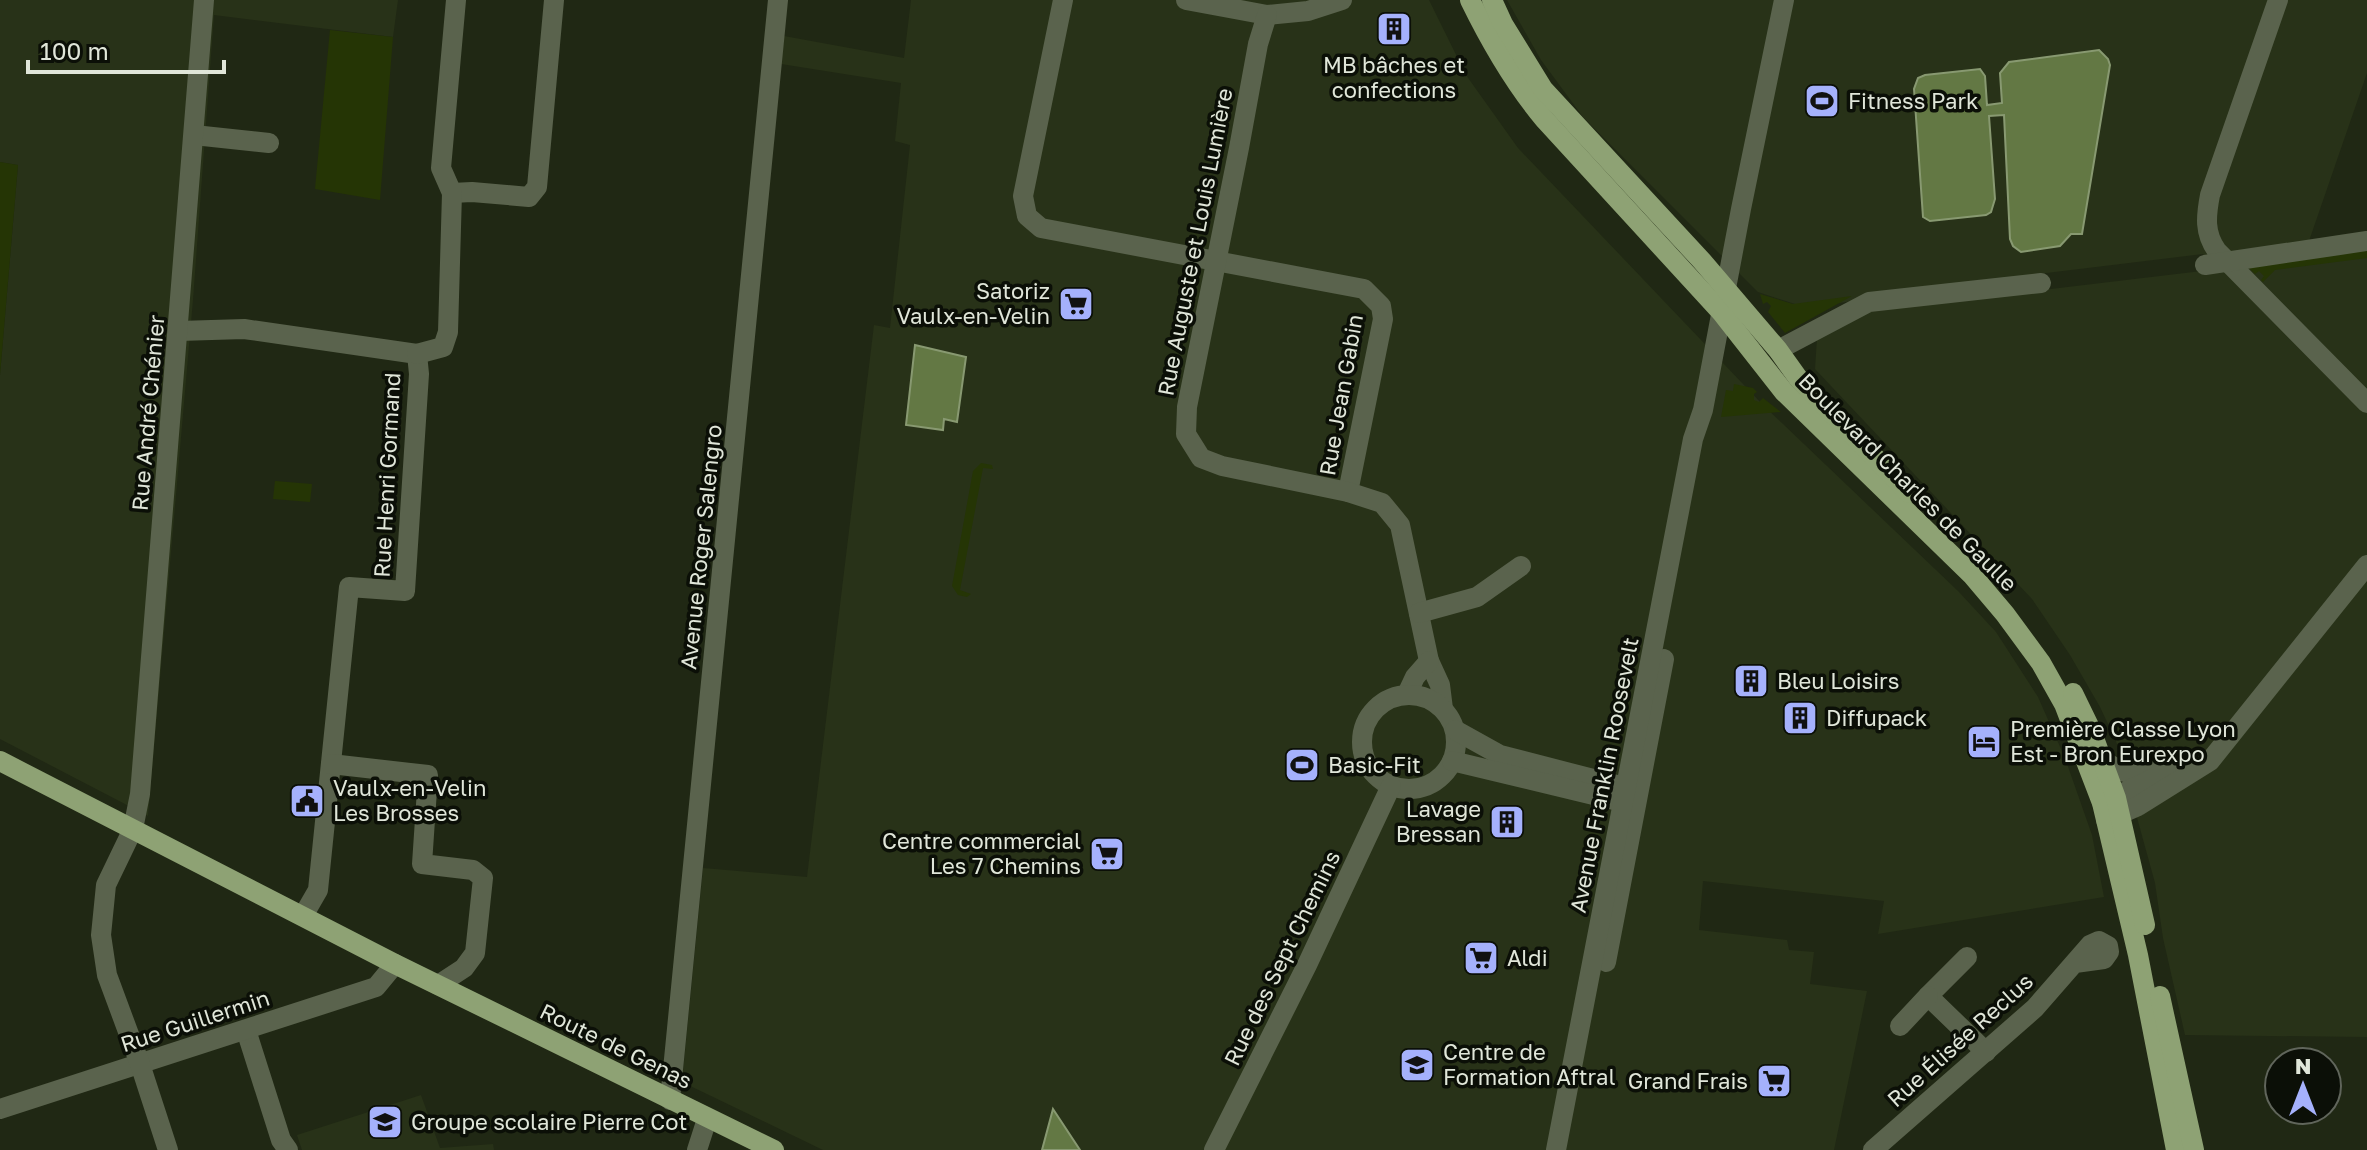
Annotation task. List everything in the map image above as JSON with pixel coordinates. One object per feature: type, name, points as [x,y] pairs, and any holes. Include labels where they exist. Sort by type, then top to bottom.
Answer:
[{"type":"main road","name":"Boulevard Charles de Gaulle","points":[[1470,0],[1520,91],[1570,149],[1722,313],[1784,392],[1972,575],[2005,614],[2041,663],[2064,704],[2111,809]]},
{"type":"main road","name":"Boulevard Charles de Gaulle","points":[[1492,0],[1543,89],[1702,261],[1798,378],[2000,588],[2029,623],[2070,688],[2102,759],[2176,1150]]},
{"type":"main road","name":"Route de Genas","points":[[0,761],[395,964],[774,1150]]},
{"type":"main road","points":[[2111,809],[2194,1150]]},
{"type":"street","name":"Rue André Chénier","points":[[168,1150],[107,975],[101,935],[106,885],[133,829],[140,794],[204,0]]},
{"type":"street","points":[[417,354],[443,347],[448,332],[452,193],[441,168],[456,0]]},
{"type":"street","points":[[452,193],[529,197],[537,187],[554,0]]},
{"type":"street","name":"Avenue Roger Salengro","points":[[670,1100],[778,0]]},
{"type":"street","points":[[1063,0],[1023,196],[1027,216],[1041,228],[1217,260]]},
{"type":"street","points":[[1186,0],[1267,15],[1308,11],[1345,0],[1352,3],[1359,0]]},
{"type":"street","name":"Avenue Franklin Roosevelt","points":[[1568,1150],[1693,439],[1703,410],[1784,0]]},
{"type":"street","points":[[2278,0],[2210,195],[2206,213],[2210,241],[2367,403]]},
{"type":"street","name":"Rue Auguste et Louis Lumière","points":[[1267,15],[1258,44],[1187,407],[1186,434],[1201,458],[1222,466],[1348,492],[1382,503],[1400,525],[1429,661],[1440,685],[1443,709]]},
{"type":"street","points":[[194,135],[269,143]]},
{"type":"street","points":[[2205,265],[2367,241]]},
{"type":"street","name":"Rue Jean Gabin","points":[[1217,260],[1364,289],[1381,306],[1383,319],[1348,492]]},
{"type":"street","points":[[1778,350],[1869,302],[2041,283]]},
{"type":"street","name":"Rue Henri Gormand","points":[[179,331],[244,329],[417,354],[418,401],[405,591],[349,587],[331,764]]},
{"type":"street","points":[[2111,809],[2210,761],[2367,565]]},
{"type":"street","points":[[1419,613],[1477,597],[1521,566]]},
{"type":"street","points":[[1407,694],[1415,677],[1429,661]]},
{"type":"street","points":[[1407,694],[1433,701],[1443,709],[1455,730],[1456,746],[1452,761],[1443,774],[1419,788],[1391,786],[1379,779],[1369,768],[1361,741],[1370,714],[1387,700],[1407,694]]},
{"type":"street","points":[[2111,809],[2207,751],[2240,727]]},
{"type":"street","points":[[1455,730],[1500,755],[1631,796]]},
{"type":"street","points":[[2102,759],[2127,774],[2136,775],[2149,774],[2207,751]]},
{"type":"street","points":[[1452,761],[1631,796]]},
{"type":"street","points":[[303,916],[318,890],[331,764],[428,775],[422,864],[473,870],[483,878],[475,953],[464,968],[438,985]]},
{"type":"street","name":"Rue des Sept Chemins","points":[[1214,1150],[1307,965],[1391,786]]},
{"type":"street","name":"Avenue Franklin Roosevelt","points":[[1556,1150],[1631,796]]},
{"type":"street","points":[[1900,1026],[1967,957]]},
{"type":"street","name":"Rue Élisée Reclus","points":[[1873,1150],[2035,1008],[2075,963]]},
{"type":"street","name":"Rue Guillermin","points":[[0,1109],[376,987],[395,964]]},
{"type":"street","points":[[1928,996],[1986,1052]]},
{"type":"street","points":[[246,1030],[281,1140],[288,1150]]},
{"type":"street","points":[[1572,1067],[1575,1076],[1573,1092],[1579,1095]]},
{"type":"street","points":[[697,1150],[707,1119]]},
{"type":"shaded area","points":[[0,0],[398,0],[393,37],[214,15],[193,300],[148,816],[0,739],[0,375],[18,165],[0,162]]},
{"type":"shaded area","points":[[911,0],[1429,0],[1466,75],[1518,148],[1763,405],[1958,591],[1996,632],[2038,697],[2065,758],[2092,835],[2104,897],[1878,934],[1884,901],[1703,881],[1699,930],[1787,940],[1789,950],[1814,952],[1810,984],[1867,991],[1834,1150],[823,1150],[682,1082],[703,868],[807,877],[874,325],[890,328],[910,145],[895,141],[901,83],[781,64],[784,36],[904,58]]},
{"type":"shaded area","points":[[1507,0],[2367,0],[2367,73],[2309,241],[2367,246],[2367,1037],[2185,1035],[2163,938],[2155,883],[2116,741],[2100,707],[2032,599],[1815,369],[1817,338],[1873,310],[2210,270],[2203,254],[1996,279],[1807,308],[1758,292],[1583,117],[1541,60]]},
{"type":"shaded area","points":[[330,30],[393,37],[380,200],[315,189]]},
{"type":"shaded area","points":[[2099,50],[2110,65],[2082,234],[2071,234],[2060,246],[2021,252],[2013,246],[2010,239],[2004,115],[1989,116],[1995,199],[1991,212],[1930,221],[1923,217],[1914,89],[1918,78],[1980,69],[1985,76],[1987,105],[2002,103],[2000,73],[2009,62]]},
{"type":"shaded area","points":[[0,162],[18,165],[0,375]]},
{"type":"shaded area","points":[[2367,250],[2367,258],[2275,270],[2263,282],[2264,276],[2259,271],[2255,274],[2246,265]]},
{"type":"shaded area","points":[[1760,294],[1793,304],[1852,296],[1785,333],[1768,312],[1771,306],[1767,302],[1763,304]]},
{"type":"shaded area","points":[[915,345],[966,357],[957,422],[944,419],[943,430],[906,425]]},
{"type":"shaded area","points":[[1734,384],[1753,388],[1757,392],[1754,400],[1759,402],[1763,398],[1781,412],[1721,417],[1726,390],[1733,391]]},
{"type":"shaded area","points":[[981,463],[992,465],[993,469],[983,468],[960,590],[971,594],[967,597],[958,595],[952,586],[973,471]]},
{"type":"shaded area","points":[[275,481],[312,484],[310,502],[273,499]]},
{"type":"shaded area","name":"Groupe scolaire Pierre Cot","points":[[421,1095],[440,1148],[493,1144],[494,1150],[302,1150],[297,1135]]},
{"type":"shaded area","points":[[1053,1109],[1080,1150],[1042,1150]]},
{"type":"place","name":"MB bâches et confections","points":[[1394,29]]},
{"type":"place","name":"Fitness Park","points":[[1822,101]]},
{"type":"place","name":"Satoriz Vaulx-en-Velin","points":[[1076,304]]},
{"type":"place","name":"Bleu Loisirs","points":[[1751,681]]},
{"type":"place","name":"Diffupack","points":[[1800,718]]},
{"type":"place","name":"Première Classe Lyon Est - Bron Eurexpo","points":[[1984,742]]},
{"type":"place","name":"Basic-Fit","points":[[1302,765]]},
{"type":"place","name":"Vaulx-en-Velin Les Brosses","points":[[307,801]]},
{"type":"place","name":"Lavage Bressan","points":[[1507,822]]},
{"type":"place","name":"Centre commercial Les 7 Chemins","points":[[1107,854]]},
{"type":"place","name":"Aldi","points":[[1481,958]]},
{"type":"place","name":"Centre de Formation Aftral","points":[[1417,1065]]},
{"type":"place","name":"Grand Frais","points":[[1774,1081]]},
{"type":"place","name":"Groupe scolaire Pierre Cot","points":[[385,1122]]}]
